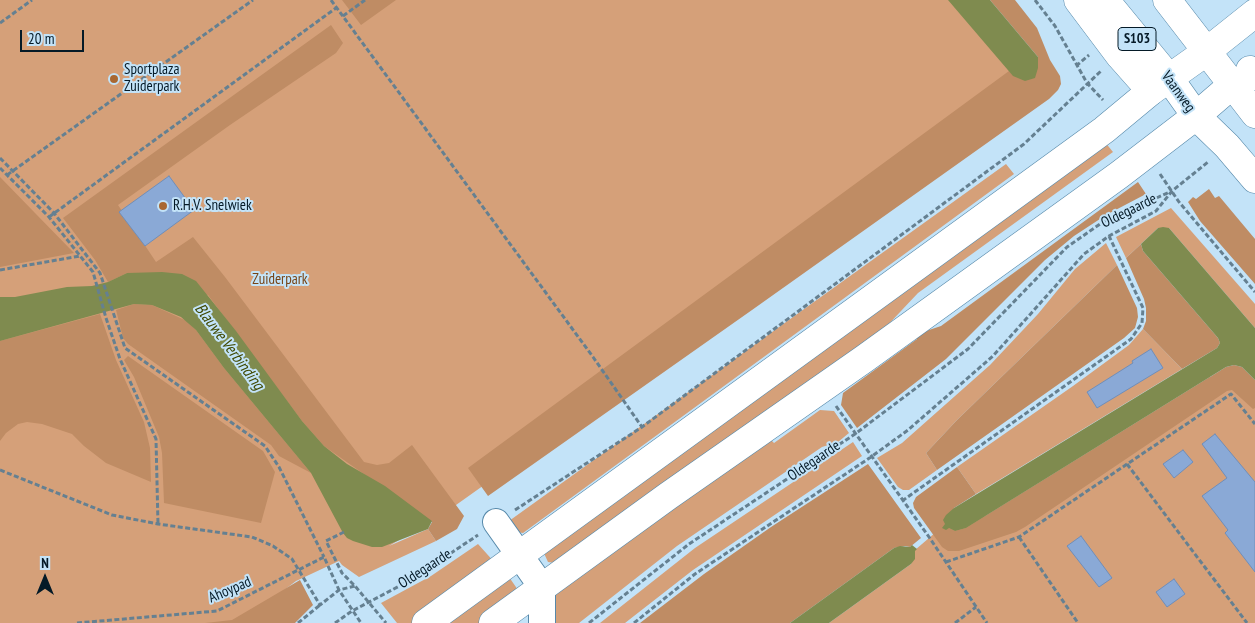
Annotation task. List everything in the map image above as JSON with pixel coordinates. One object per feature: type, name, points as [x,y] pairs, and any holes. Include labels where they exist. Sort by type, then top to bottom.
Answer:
[{"type":"main road","points":[[1078,0],[1120,56],[1160,85]]},
{"type":"main road","name":"Vaanweg","points":[[1105,0],[1160,85],[1196,116],[1255,179]]},
{"type":"main road","points":[[1167,0],[1206,52],[1248,74],[1255,114]]},
{"type":"main road","points":[[426,623],[1104,130],[1255,13]]},
{"type":"main road","name":"Oldegaarde","points":[[493,623],[1119,175],[1248,74]]},
{"type":"street","points":[[496,522],[542,587],[542,623]]},
{"type":"path","points":[[0,24],[32,0]]},
{"type":"path","points":[[7,175],[253,0]]},
{"type":"path","points":[[330,0],[642,426]]},
{"type":"path","points":[[343,16],[365,0]]},
{"type":"path","name":"Oldegaarde","points":[[335,623],[352,611],[409,581],[642,426],[1024,144],[1087,83],[1055,26],[1034,0]]},
{"type":"path","points":[[49,217],[336,8]]},
{"type":"path","points":[[0,158],[54,213],[100,273],[124,348],[265,446],[279,467],[339,590],[361,623]]},
{"type":"path","points":[[0,168],[49,217],[93,272],[120,359],[156,438],[158,524]]},
{"type":"path","points":[[1172,191],[1179,202],[1255,292]]},
{"type":"path","name":"Oldegaarde","points":[[634,623],[695,574],[871,457],[908,430],[993,356],[1084,254],[1109,236],[1156,211],[1172,191]]},
{"type":"path","name":"Oldegaarde","points":[[589,623],[689,544],[855,434],[968,349],[1067,247],[1103,222],[1172,191]]},
{"type":"path","points":[[902,501],[1131,339],[1142,324],[1143,308],[1109,236]]},
{"type":"path","points":[[0,270],[80,256]]},
{"type":"path","points":[[823,387],[987,623]]},
{"type":"path","points":[[946,562],[1019,537],[1231,394],[1255,424]]},
{"type":"path","points":[[1127,464],[1247,623]]},
{"type":"path","points":[[0,470],[112,515],[158,524],[252,537],[273,546],[292,559],[320,605]]},
{"type":"path","points":[[344,532],[326,540],[342,574],[355,586],[386,623]]},
{"type":"path","points":[[1019,537],[1078,623]]},
{"type":"path","name":"Ahoypad","points":[[76,623],[161,614],[217,611],[324,557]]},
{"type":"path","points":[[298,623],[339,590],[355,586]]},
{"type":"path","points":[[955,623],[976,607]]},
{"type":"green space","name":"Zuiderpark","points":[[0,0],[980,0],[1049,83],[449,510],[389,546],[428,529],[436,541],[359,577],[339,561],[296,581],[241,623],[0,623]]},
{"type":"green space","points":[[1100,136],[1113,152],[918,293],[884,329],[562,564],[548,562],[543,551]]},
{"type":"green space","points":[[1006,164],[1014,174],[523,533],[516,532],[509,521]]},
{"type":"green space","points":[[1171,208],[1255,304],[1255,328],[1169,228],[1158,228],[1126,258],[1116,237]]},
{"type":"green space","points":[[1106,243],[1117,265],[957,420],[926,453],[937,470],[909,490],[903,490],[898,487],[877,458],[902,443],[990,365],[1038,314],[1075,269]]},
{"type":"green space","points":[[1143,329],[1182,369],[976,494],[957,467],[1129,345]]},
{"type":"green space","points":[[1210,377],[1255,380],[1255,623],[829,623],[911,564],[915,550],[943,526],[985,516]]},
{"type":"green space","points":[[820,410],[834,411],[849,433],[838,442],[822,447],[677,546],[579,623],[551,623],[554,586],[770,439],[774,443]]},
{"type":"green space","points":[[853,442],[862,456],[693,570],[625,623],[600,623],[695,548]]},
{"type":"green space","points":[[478,544],[496,564],[415,623],[397,623],[381,603],[431,576]]},
{"type":"green space","points":[[509,577],[518,590],[481,623],[438,623]]},
{"type":"shaded area","points":[[342,0],[396,0],[361,25]]},
{"type":"shaded area","points":[[990,0],[1015,0],[1037,28],[1050,60],[1060,76],[1061,84],[1049,99],[488,496],[468,468],[1009,71],[1014,76],[1038,57]]},
{"type":"shaded area","points":[[331,25],[343,43],[336,53],[230,125],[118,205],[156,262],[193,237],[364,462],[377,465],[389,463],[412,445],[464,516],[457,529],[436,541],[428,529],[432,522],[324,446],[302,421],[208,295],[127,273],[108,282],[95,260],[63,218]]},
{"type":"shaded area","points":[[0,177],[35,213],[74,253],[0,267]]},
{"type":"shaded area","points":[[1138,182],[1146,194],[1106,215],[1074,236],[1045,260],[946,359],[857,428],[841,405],[843,393],[917,339],[914,335],[941,326]]},
{"type":"shaded area","points":[[1209,189],[1215,198],[1219,196],[1255,239],[1255,284],[1200,221],[1188,202],[1193,197],[1196,199]]},
{"type":"shaded area","points":[[1141,244],[1143,251],[1218,338],[1220,343],[1217,348],[1182,369],[1143,329],[1146,321],[1144,299],[1126,258]]},
{"type":"shaded area","points":[[1117,265],[1137,308],[1138,317],[1135,328],[1124,338],[937,470],[926,453],[957,420]]},
{"type":"shaded area","points":[[134,304],[152,305],[187,321],[311,473],[279,456],[271,445],[128,344],[123,338],[116,310]]},
{"type":"shaded area","points":[[100,314],[116,360],[144,422],[150,448],[151,482],[106,463],[72,434],[42,424],[27,422],[18,424],[6,433],[0,441],[0,341]]},
{"type":"shaded area","points":[[128,356],[263,451],[275,472],[261,523],[164,503],[162,453],[159,437],[134,377],[124,360]]},
{"type":"shaded area","points":[[1234,365],[1242,367],[1255,380],[1255,408],[1253,409],[1232,390],[1227,391],[1016,532],[959,551],[948,551],[942,547],[914,508],[913,503],[916,497],[957,467],[976,494],[954,508],[949,528],[955,531],[966,528],[1226,367]]},
{"type":"shaded area","points":[[868,464],[921,538],[910,547],[894,548],[790,623],[640,623],[704,574],[771,527]]},
{"type":"shaded area","points":[[300,580],[313,605],[295,623],[205,623],[232,620]]},
{"type":"water","points":[[948,0],[990,0],[1038,57],[1038,68],[1035,78],[1025,81],[1013,76]]},
{"type":"water","points":[[1158,228],[1169,228],[1255,328],[1255,380],[1242,367],[1234,365],[1226,367],[966,528],[955,531],[949,528],[946,530],[942,528],[945,524],[943,520],[946,515],[954,508],[1217,348],[1220,343],[1218,338],[1143,251],[1141,244]]},
{"type":"water","name":"Blauwe Verbinding","points":[[162,272],[182,274],[196,281],[236,331],[302,421],[324,446],[347,464],[385,486],[432,521],[428,529],[382,547],[372,547],[347,538],[311,473],[224,368],[196,330],[181,317],[152,305],[134,304],[0,341],[0,297],[15,297],[67,287],[92,286],[108,282],[127,273]]},
{"type":"water","points":[[912,545],[917,549],[915,551],[915,559],[911,564],[829,623],[790,623],[894,548],[900,546],[910,547]]},
{"type":"building","name":"R.H.V. Snelwiek","points":[[169,176],[194,210],[145,246],[119,212]]},
{"type":"building","points":[[1151,349],[1163,368],[1097,408],[1087,392],[1133,363],[1132,361]]},
{"type":"building","points":[[1215,434],[1255,482],[1255,572],[1225,533],[1228,530],[1202,496],[1227,478],[1202,444]]},
{"type":"building","points":[[1183,450],[1193,462],[1174,478],[1163,464]]},
{"type":"building","points":[[1081,536],[1112,578],[1099,587],[1067,546]]},
{"type":"building","points":[[1174,579],[1185,594],[1167,607],[1156,592]]},
{"type":"place","name":"Sportplaza Zuiderpark","points":[[114,79]]},
{"type":"place","name":"R.H.V. Snelwiek","points":[[163,206]]}]
